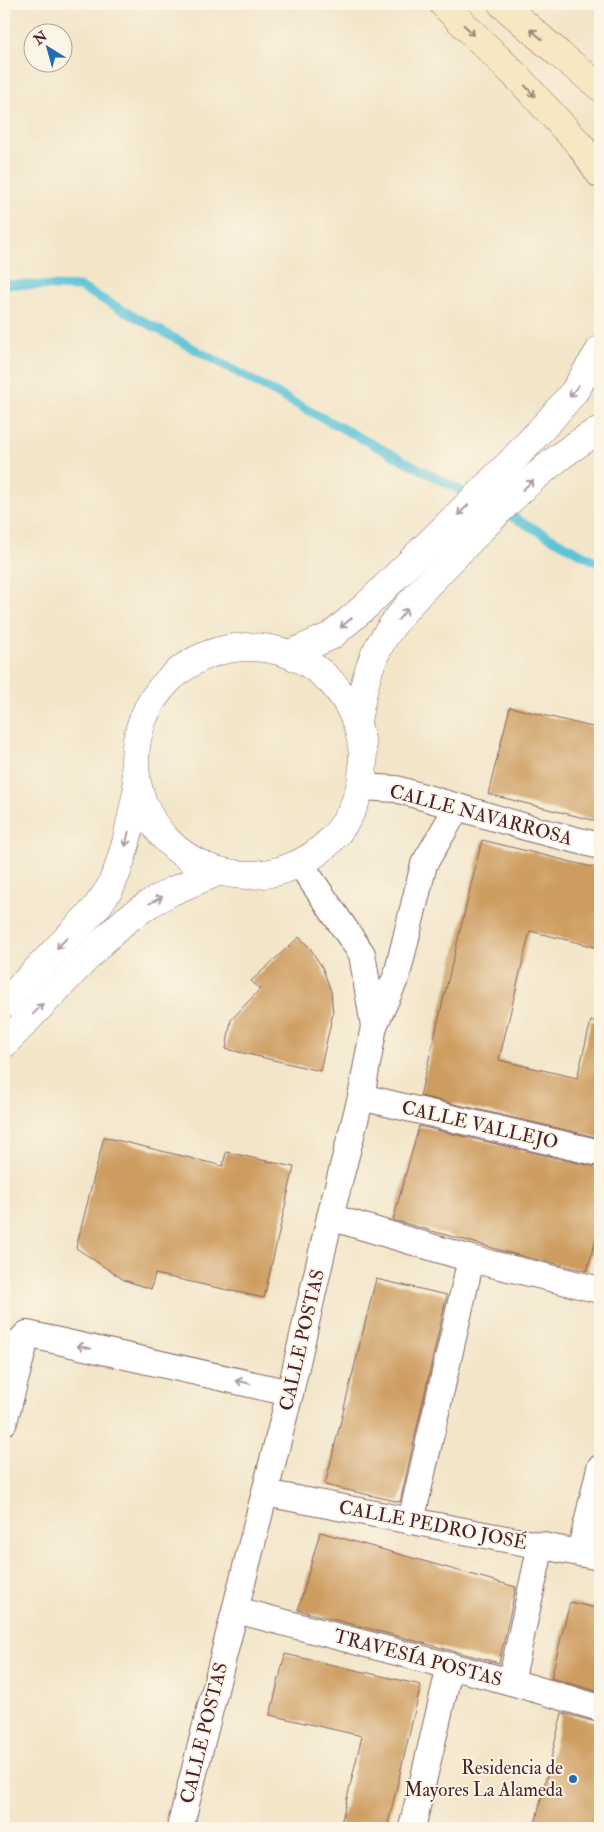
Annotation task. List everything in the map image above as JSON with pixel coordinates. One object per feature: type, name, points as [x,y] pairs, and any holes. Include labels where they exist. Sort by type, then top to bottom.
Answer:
[{"type":"main road","points":[[443,4],[519,79],[581,146],[600,174]]},
{"type":"main road","points":[[502,4],[600,87]]},
{"type":"street","points":[[294,652],[331,636],[367,605],[510,463],[574,392],[600,350]]},
{"type":"street","points":[[137,792],[157,830],[183,855],[215,873],[263,876],[301,864],[329,845],[345,826],[362,787],[361,752],[357,721],[366,676],[378,648],[419,594],[472,538],[528,485],[582,441],[600,430]]},
{"type":"street","points":[[4,1004],[96,908],[110,888],[126,843],[137,792],[133,757],[144,713],[160,687],[197,658],[226,647],[258,646],[294,652],[329,678],[357,721]]},
{"type":"street","name":"CALLE NAVARROSA","points":[[362,787],[396,789],[457,808],[600,846]]},
{"type":"street","points":[[374,1026],[397,975],[424,864],[457,808]]},
{"type":"street","name":"CALLE POSTAS","points":[[180,1828],[290,1393],[330,1217],[361,1097],[374,1026],[362,954],[301,864]]},
{"type":"street","points":[[4,1044],[102,942],[126,920],[172,891],[215,873]]},
{"type":"street","name":"CALLE VALLEJO","points":[[361,1097],[600,1153]]},
{"type":"street","points":[[330,1217],[471,1259],[600,1290]]},
{"type":"street","points":[[411,1521],[471,1259]]},
{"type":"street","points":[[27,1334],[290,1393]]},
{"type":"street","points":[[4,1358],[27,1334]]},
{"type":"street","points":[[4,1422],[27,1334]]},
{"type":"street","points":[[590,1555],[600,1468]]},
{"type":"street","name":"CALLE PEDRO JOSÉ","points":[[265,1493],[590,1555]]},
{"type":"street","points":[[511,1682],[541,1545]]},
{"type":"street","name":"TRAVESÍA POSTAS","points":[[236,1610],[511,1682],[600,1708]]},
{"type":"street","points":[[412,1828],[450,1666]]},
{"type":"building","points":[[510,707],[600,729],[600,822],[488,794]]},
{"type":"building","points":[[482,840],[600,869],[600,948],[530,931],[499,1060],[577,1078],[591,1021],[600,1022],[600,1138],[420,1096]]},
{"type":"building","points":[[299,937],[310,948],[322,967],[331,991],[333,1013],[320,1071],[226,1049],[231,1020],[260,989],[251,981]]},
{"type":"building","points":[[419,1126],[600,1168],[600,1223],[587,1271],[514,1254],[393,1220]]},
{"type":"building","points":[[104,1137],[223,1166],[226,1152],[294,1167],[264,1298],[155,1274],[151,1289],[124,1280],[76,1248]]},
{"type":"building","points":[[376,1279],[447,1295],[400,1502],[325,1485]]},
{"type":"building","points":[[320,1532],[516,1587],[499,1663],[298,1610]]},
{"type":"building","points":[[570,1602],[600,1609],[600,1692],[551,1678]]},
{"type":"building","points":[[285,1654],[421,1685],[387,1828],[340,1828],[362,1736],[270,1715]]},
{"type":"building","name":"Residencia de Mayores La Alameda","points":[[562,1713],[600,1723],[600,1828],[534,1828]]},
{"type":"waterway","points":[[4,284],[80,287],[471,496]]},
{"type":"waterway","points":[[503,512],[600,564]]},
{"type":"place","name":"Residencia de Mayores La Alameda","points":[[573,1779]]}]
